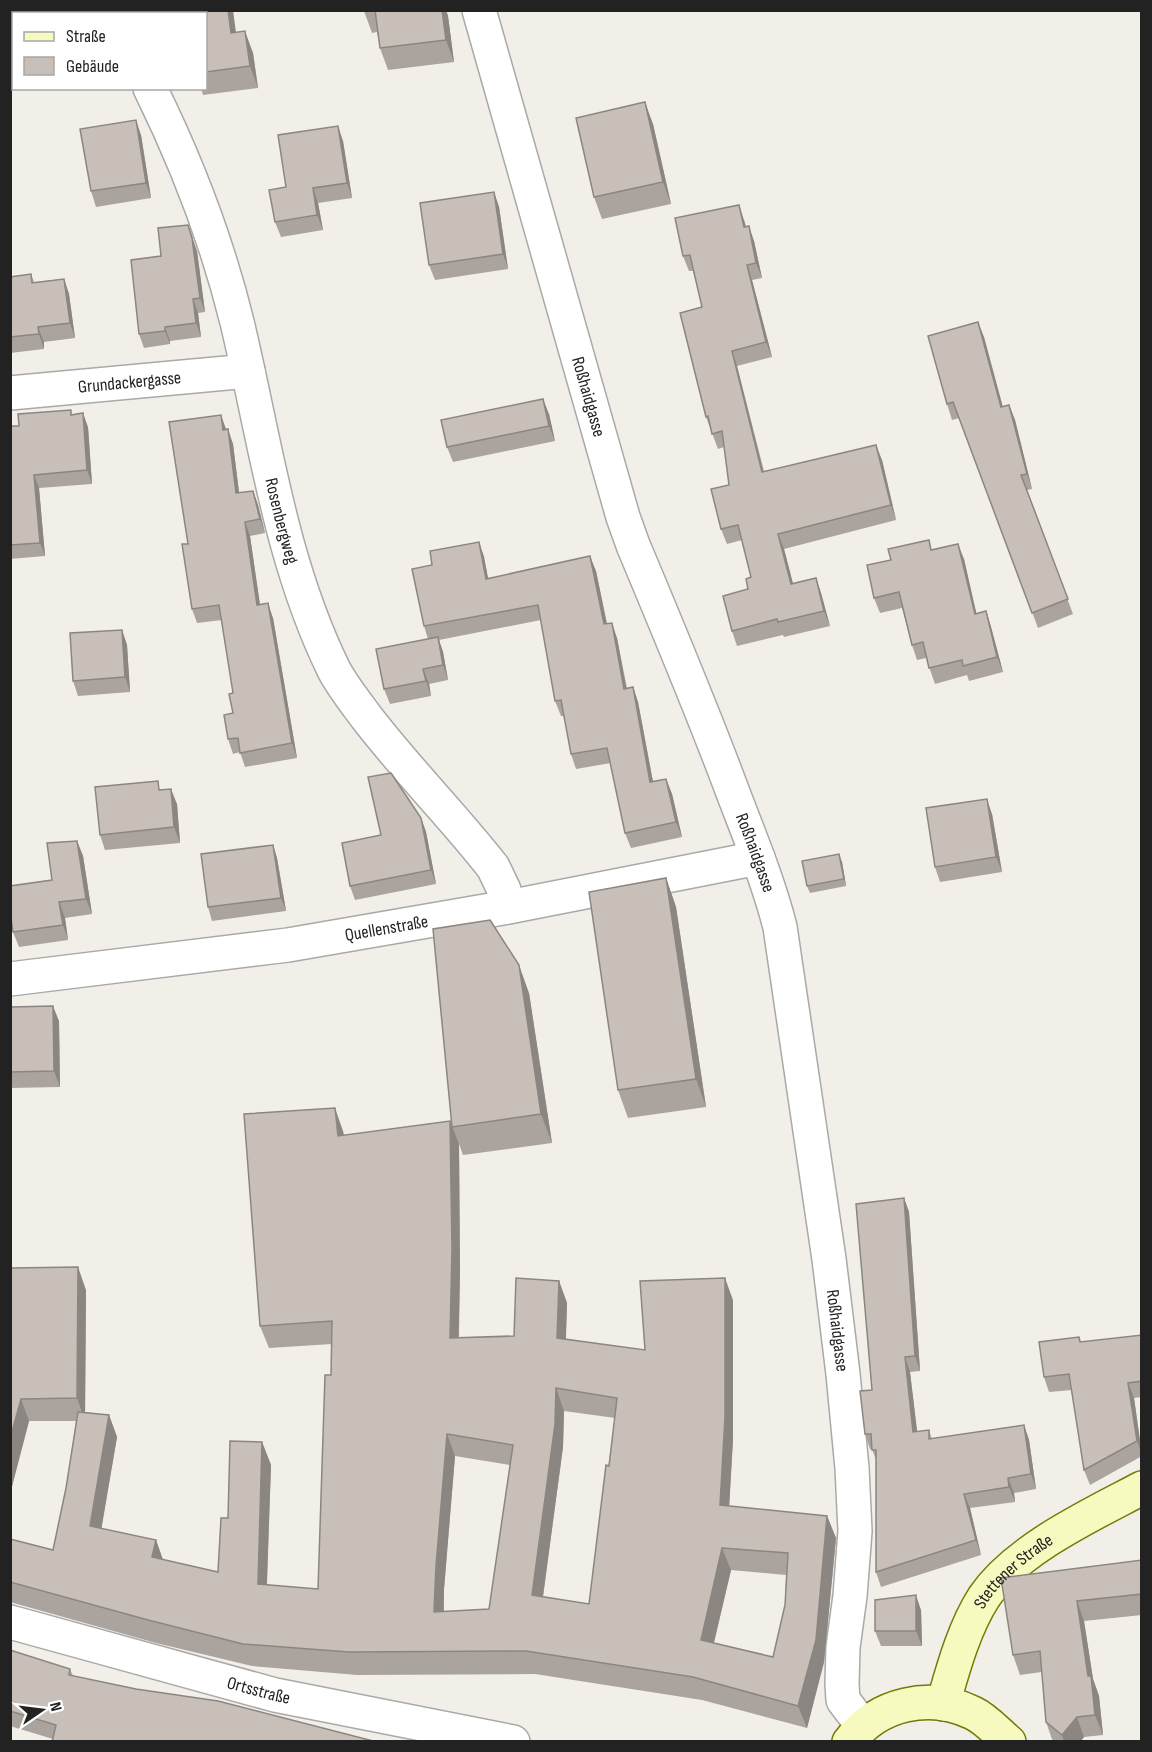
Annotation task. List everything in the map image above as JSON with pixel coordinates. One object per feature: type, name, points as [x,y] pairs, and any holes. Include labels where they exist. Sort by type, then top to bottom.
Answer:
[{"type":"street","name":"Roßhaidgasse","points":[[479,10],[623,517],[714,741],[775,908],[783,948],[829,1259],[842,1362],[852,1468],[855,1531],[843,1647],[842,1684],[843,1700],[856,1733]]},
{"type":"street","name":"Rosenbergweg","points":[[151,90],[184,161],[223,272],[290,555],[312,620],[335,673],[389,746],[493,867],[504,890],[508,907]]},
{"type":"street","name":"Grundackergasse","points":[[10,393],[248,371]]},
{"type":"street","name":"Quellenstraße","points":[[10,979],[261,949],[508,907],[758,858]]},
{"type":"street","name":"Stettener Straße","points":[[944,1704],[955,1662],[984,1597],[1024,1556],[1101,1509],[1142,1488]]},
{"type":"street","name":"Ortsstraße","points":[[10,1622],[275,1695],[513,1742]]},
{"type":"street","points":[[856,1733],[892,1710],[909,1703],[931,1701],[961,1708],[980,1717],[1009,1742]]},
{"type":"building","points":[[171,10],[228,10],[231,33],[245,31],[250,66],[207,72],[207,12],[171,12]]},
{"type":"building","points":[[375,10],[442,10],[446,40],[380,48]]},
{"type":"building","points":[[645,102],[663,182],[594,197],[576,118]]},
{"type":"building","points":[[136,120],[146,183],[91,191],[80,129]]},
{"type":"building","points":[[338,126],[347,183],[313,188],[317,215],[275,222],[269,190],[286,187],[278,135]]},
{"type":"building","points":[[494,192],[503,254],[429,265],[420,203]]},
{"type":"building","points":[[739,205],[744,227],[749,226],[756,263],[747,265],[766,342],[732,351],[762,472],[876,445],[891,505],[778,534],[791,584],[816,578],[824,611],[778,622],[777,619],[732,631],[723,596],[748,589],[746,579],[751,577],[738,525],[721,529],[711,489],[729,485],[722,431],[712,434],[680,313],[702,307],[690,255],[683,256],[675,218]]},
{"type":"building","points":[[188,225],[192,238],[200,298],[193,299],[196,323],[165,327],[165,331],[139,334],[131,260],[161,256],[158,228]]},
{"type":"building","points":[[31,274],[32,283],[64,279],[70,323],[38,327],[39,334],[10,337],[10,277]]},
{"type":"building","points":[[978,322],[1001,407],[1009,405],[1027,474],[1021,475],[1068,599],[1032,613],[953,402],[947,404],[928,336]]},
{"type":"building","points":[[543,399],[549,426],[447,447],[441,420]]},
{"type":"building","points":[[71,410],[71,415],[83,413],[87,470],[34,475],[40,543],[10,545],[10,426],[19,426],[18,414]]},
{"type":"building","points":[[221,415],[223,430],[228,429],[236,493],[253,491],[260,519],[245,522],[257,605],[268,603],[292,743],[240,753],[238,738],[228,739],[224,715],[233,713],[229,694],[233,693],[219,605],[192,609],[182,544],[188,544],[169,422]]},
{"type":"building","points":[[929,540],[931,550],[958,544],[975,614],[986,611],[997,657],[963,666],[962,660],[929,668],[923,642],[912,645],[899,592],[874,598],[867,565],[891,560],[888,549]]},
{"type":"building","points":[[479,542],[486,579],[590,556],[604,624],[612,623],[624,689],[633,687],[650,782],[666,779],[676,822],[625,833],[607,748],[571,754],[561,700],[555,701],[538,605],[424,626],[412,569],[432,565],[430,551]]},
{"type":"building","points":[[122,630],[125,677],[73,681],[70,633]]},
{"type":"building","points":[[438,637],[443,665],[423,669],[426,681],[384,689],[376,649]]},
{"type":"building","points":[[391,773],[421,818],[431,870],[350,886],[342,843],[381,835],[368,777]]},
{"type":"building","points":[[158,781],[159,790],[171,789],[174,827],[100,835],[95,787]]},
{"type":"building","points":[[987,799],[996,857],[935,867],[926,808]]},
{"type":"building","points":[[77,841],[86,899],[59,902],[63,925],[13,932],[10,886],[52,880],[47,843]]},
{"type":"building","points":[[273,845],[281,898],[208,907],[201,854]]},
{"type":"building","points":[[839,854],[844,879],[807,886],[802,861]]},
{"type":"building","points":[[666,878],[696,1079],[618,1090],[589,892]]},
{"type":"building","points":[[490,920],[519,965],[541,1114],[452,1127],[433,929]]},
{"type":"building","points":[[53,1006],[54,1071],[10,1072],[10,1007]]},
{"type":"building","points":[[335,1108],[338,1136],[450,1121],[452,1249],[450,1338],[514,1336],[516,1278],[559,1281],[557,1338],[645,1350],[640,1281],[725,1278],[725,1417],[720,1505],[827,1516],[816,1640],[798,1706],[693,1677],[526,1651],[349,1652],[243,1644],[10,1582],[10,1539],[53,1550],[78,1412],[109,1415],[90,1526],[156,1540],[152,1557],[218,1572],[221,1518],[228,1518],[230,1441],[262,1442],[258,1584],[318,1589],[325,1375],[331,1375],[332,1321],[260,1326],[244,1114]],"holes":[[[556,1388],[617,1398],[609,1466],[606,1465],[589,1604],[532,1595],[555,1424]],[[447,1434],[513,1445],[489,1609],[434,1612]],[[722,1548],[788,1553],[785,1605],[773,1657],[701,1640]]]},
{"type":"building","points":[[904,1198],[915,1356],[905,1357],[913,1432],[929,1430],[929,1439],[1024,1425],[1031,1474],[1008,1478],[1009,1487],[964,1494],[976,1540],[876,1572],[876,1450],[872,1450],[871,1434],[865,1434],[860,1391],[872,1390],[856,1204]]},
{"type":"building","points":[[78,1267],[77,1398],[21,1399],[10,1439],[10,1268]]},
{"type":"building","points":[[1142,1335],[1142,1381],[1128,1383],[1137,1441],[1084,1470],[1069,1374],[1044,1377],[1039,1342],[1079,1337],[1080,1342]]},
{"type":"building","points":[[1142,1560],[1142,1594],[1077,1601],[1088,1676],[1091,1676],[1095,1715],[1077,1717],[1062,1735],[1046,1722],[1040,1651],[1013,1655],[1001,1578]]},
{"type":"building","points":[[916,1595],[916,1631],[875,1631],[875,1600]]},
{"type":"building","points":[[10,1650],[70,1669],[69,1675],[136,1689],[218,1701],[377,1742],[52,1742],[56,1725],[10,1711]]}]
